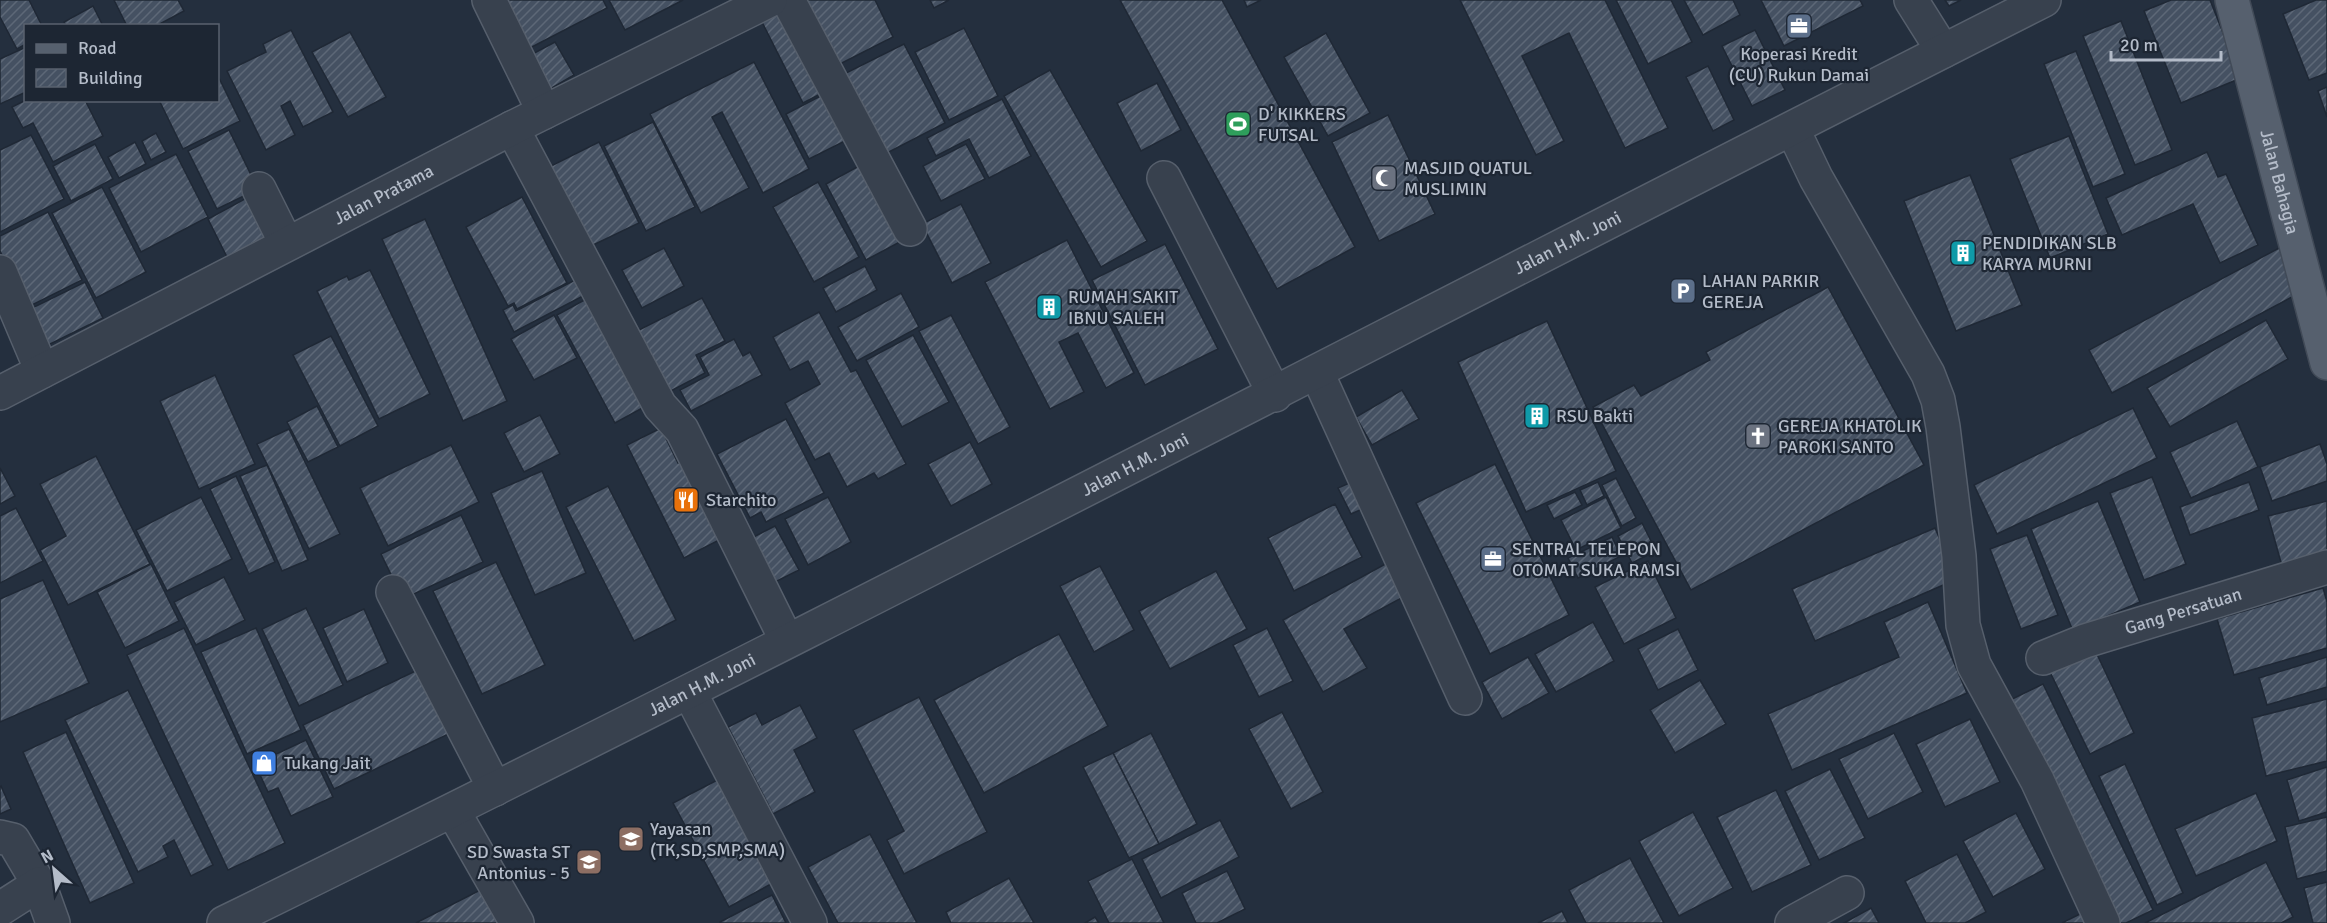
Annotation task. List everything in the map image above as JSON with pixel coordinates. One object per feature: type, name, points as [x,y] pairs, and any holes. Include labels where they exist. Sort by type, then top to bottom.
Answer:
[{"type":"main road","name":"Jalan Bahagia","points":[[2232,0],[2327,363]]},
{"type":"street","points":[[489,0],[543,112]]},
{"type":"street","name":"Jalan Pratama","points":[[0,393],[543,112],[729,10],[770,0]]},
{"type":"street","points":[[788,0],[910,229]]},
{"type":"street","points":[[1911,0],[1943,51]]},
{"type":"street","name":"Jalan H.M. Joni","points":[[224,923],[690,693],[787,641],[1275,395],[2044,0]]},
{"type":"street","points":[[512,128],[660,406],[682,430],[787,641]]},
{"type":"street","points":[[1792,130],[1822,189],[1928,374],[1938,400],[1943,427],[1959,556],[1963,625],[1974,665],[2037,780],[2103,923]]},
{"type":"street","points":[[1164,178],[1275,395]]},
{"type":"street","points":[[258,189],[286,243]]},
{"type":"street","points":[[0,272],[42,371]]},
{"type":"street","points":[[1317,373],[1465,698]]},
{"type":"street","name":"Gang Persatuan","points":[[2043,658],[2085,641],[2327,567]]},
{"type":"street","points":[[393,592],[495,789]]},
{"type":"street","points":[[690,693],[810,923]]},
{"type":"street","points":[[453,811],[517,923]]},
{"type":"street","points":[[0,837],[13,840],[39,884],[53,923]]},
{"type":"street","points":[[0,909],[39,884]]},
{"type":"street","points":[[1792,923],[1847,893]]},
{"type":"building","points":[[0,0],[29,0],[41,24],[24,24],[24,45],[17,49],[0,17]]},
{"type":"building","points":[[114,0],[178,0],[184,11],[160,24],[126,24]]},
{"type":"building","points":[[503,0],[603,0],[607,8],[528,49]]},
{"type":"building","points":[[609,0],[683,0],[625,30]]},
{"type":"building","points":[[807,0],[875,0],[893,37],[836,66],[803,2]]},
{"type":"building","points":[[930,0],[949,0],[934,8]]},
{"type":"building","name":"D' KIKKERS FUTSAL","points":[[1120,0],[1222,0],[1355,247],[1277,289]]},
{"type":"building","points":[[1244,0],[1261,0],[1247,7]]},
{"type":"building","points":[[1460,0],[1605,0],[1668,128],[1625,148],[1569,33],[1522,56],[1564,141],[1536,155]]},
{"type":"building","points":[[1616,0],[1671,0],[1692,42],[1648,64]]},
{"type":"building","points":[[1684,0],[1733,0],[1740,15],[1703,35]]},
{"type":"building","name":"Koperasi Kredit (CU) Rukun Damai","points":[[1761,0],[1860,0],[1863,6],[1784,46]]},
{"type":"building","points":[[1945,0],[1961,0],[1949,6]]},
{"type":"building","points":[[2171,0],[2210,0],[2241,78],[2181,103],[2144,11]]},
{"type":"building","points":[[2316,0],[2327,0],[2327,73],[2309,80],[2283,14]]},
{"type":"building","points":[[93,6],[102,24],[65,24],[64,22]]},
{"type":"building","points":[[789,8],[830,89],[803,103],[762,22]]},
{"type":"building","points":[[2121,21],[2172,150],[2135,165],[2083,36]]},
{"type":"building","points":[[964,28],[998,96],[949,120],[915,52]]},
{"type":"building","points":[[291,30],[333,112],[303,127],[290,101],[281,106],[295,135],[266,150],[227,71],[266,52],[263,44]]},
{"type":"building","points":[[1755,30],[1785,90],[1752,106],[1722,46]]},
{"type":"building","points":[[350,32],[386,97],[348,117],[312,52]]},
{"type":"building","points":[[1326,33],[1370,113],[1328,136],[1284,57]]},
{"type":"building","points":[[555,42],[574,75],[545,92],[525,58]]},
{"type":"building","points":[[904,44],[945,123],[885,154],[844,74]]},
{"type":"building","points":[[24,48],[24,93],[0,104],[0,59]]},
{"type":"building","points":[[2076,51],[2125,174],[2093,187],[2044,64]]},
{"type":"building","points":[[754,62],[809,169],[763,193],[722,112],[712,117],[749,188],[701,213],[650,114]]},
{"type":"building","points":[[1708,66],[1734,120],[1713,131],[1686,77]]},
{"type":"building","points":[[1050,70],[1147,241],[1101,267],[1004,96]]},
{"type":"building","points":[[219,78],[240,121],[183,149],[160,102],[219,102]]},
{"type":"building","points":[[1157,83],[1181,130],[1141,151],[1117,103]]},
{"type":"building","points":[[2327,87],[2327,117],[2318,91]]},
{"type":"building","points":[[834,89],[857,135],[809,159],[786,114]]},
{"type":"building","points":[[1002,99],[1031,156],[989,178],[969,139],[936,156],[927,138]]},
{"type":"building","points":[[24,101],[86,102],[103,136],[53,162],[33,123],[23,128],[12,107]]},
{"type":"building","name":"MASJID QUATUL MUSLIMIN","points":[[1388,115],[1435,214],[1379,241],[1332,142]]},
{"type":"building","points":[[653,122],[695,207],[646,231],[604,146]]},
{"type":"building","points":[[229,130],[258,189],[217,209],[188,151]]},
{"type":"building","points":[[156,133],[166,152],[151,160],[142,141]]},
{"type":"building","points":[[31,135],[64,199],[0,232],[0,150]]},
{"type":"building","points":[[2069,136],[2108,234],[2050,258],[2010,159]]},
{"type":"building","points":[[135,142],[146,164],[119,178],[108,157]]},
{"type":"building","points":[[599,142],[639,223],[589,247],[549,167]]},
{"type":"building","points":[[95,144],[113,179],[71,201],[53,166]]},
{"type":"building","points":[[966,144],[985,179],[941,201],[923,166]]},
{"type":"building","points":[[2207,152],[2218,177],[2226,174],[2258,245],[2220,263],[2193,204],[2122,235],[2106,198]]},
{"type":"building","points":[[176,154],[208,217],[141,252],[109,188]]},
{"type":"building","points":[[870,160],[911,236],[866,260],[826,184]]},
{"type":"building","name":"PENDIDIKAN SLB KARYA MURNI","points":[[1970,175],[2022,305],[1956,331],[1904,201]]},
{"type":"building","points":[[818,182],[859,257],[814,282],[773,207]]},
{"type":"building","points":[[102,187],[146,272],[96,298],[52,213]]},
{"type":"building","points":[[256,193],[276,231],[227,257],[208,219]]},
{"type":"building","points":[[522,197],[567,283],[517,309],[514,303],[508,306],[466,227]]},
{"type":"building","points":[[961,204],[991,263],[952,283],[922,224]]},
{"type":"building","points":[[48,212],[82,280],[28,307],[0,251],[0,236]]},
{"type":"building","points":[[425,219],[507,401],[463,421],[382,239]]},
{"type":"building","name":"RUMAH SAKIT IBNU SALEH","points":[[1067,240],[1134,373],[1106,388],[1078,333],[1059,342],[1084,392],[1050,409],[985,282]]},
{"type":"building","points":[[1165,244],[1218,349],[1145,385],[1092,280]]},
{"type":"building","points":[[2281,247],[2305,290],[2112,393],[2089,350]]},
{"type":"building","points":[[664,248],[684,286],[642,308],[622,270]]},
{"type":"building","points":[[865,266],[877,290],[836,312],[823,288]]},
{"type":"building","points":[[370,270],[430,394],[379,419],[317,291],[347,276],[349,280]]},
{"type":"building","points":[[575,280],[583,296],[514,332],[503,310],[513,305],[516,311]]},
{"type":"building","points":[[85,282],[103,318],[44,347],[26,311]]},
{"type":"building","name":"GEREJA KHATOLIK PAROKI SANTO","points":[[1828,287],[1924,465],[1691,590],[1593,407],[1634,385],[1641,396],[1710,360],[1706,352]]},
{"type":"building","points":[[599,292],[657,400],[615,423],[557,315]]},
{"type":"building","points":[[901,293],[919,327],[857,361],[838,327]]},
{"type":"building","points":[[702,298],[725,341],[696,355],[705,373],[665,394],[633,333]]},
{"type":"building","points":[[819,312],[851,372],[856,370],[906,464],[878,479],[874,473],[847,487],[829,453],[815,460],[785,403],[820,384],[808,361],[790,370],[773,337]]},
{"type":"building","points":[[554,315],[577,358],[534,380],[511,339]]},
{"type":"building","points":[[951,315],[1010,427],[978,444],[919,331]]},
{"type":"building","points":[[2266,320],[2288,359],[2170,427],[2147,388]]},
{"type":"building","name":"RSU Bakti","points":[[1547,321],[1616,471],[1526,512],[1458,362]]},
{"type":"building","points":[[913,335],[949,402],[902,427],[866,360]]},
{"type":"building","points":[[331,336],[378,426],[340,446],[293,355]]},
{"type":"building","points":[[734,339],[743,356],[750,352],[762,375],[691,411],[680,390],[709,375],[700,357]]},
{"type":"building","points":[[215,375],[255,464],[199,489],[160,401]]},
{"type":"building","points":[[1402,390],[1419,419],[1372,445],[1356,417]]},
{"type":"building","points":[[317,406],[338,447],[308,462],[287,422]]},
{"type":"building","points":[[2133,408],[2157,458],[1997,534],[1974,485]]},
{"type":"building","points":[[540,415],[560,454],[524,472],[504,433]]},
{"type":"building","points":[[786,419],[824,493],[766,522],[761,512],[750,518],[717,454]]},
{"type":"building","points":[[2237,421],[2258,467],[2191,498],[2170,452]]},
{"type":"building","points":[[661,428],[678,463],[692,456],[731,534],[684,558],[627,445]]},
{"type":"building","points":[[289,429],[340,534],[309,549],[257,444]]},
{"type":"building","points":[[970,442],[992,484],[951,506],[928,464]]},
{"type":"building","points":[[2320,444],[2327,464],[2327,481],[2272,501],[2260,467]]},
{"type":"building","points":[[451,445],[479,502],[388,546],[360,488]]},
{"type":"building","points":[[96,456],[150,564],[68,605],[40,550],[66,536],[40,484]]},
{"type":"building","name":"SENTRAL TELEPON OTOMAT SUKA RAMSI","points":[[1495,464],[1569,615],[1490,654],[1416,503]]},
{"type":"building","points":[[267,465],[308,560],[282,571],[240,476]]},
{"type":"building","points":[[0,468],[15,496],[0,504]]},
{"type":"building","points":[[542,471],[586,573],[535,595],[491,493]]},
{"type":"building","points":[[236,476],[275,562],[249,574],[210,489]]},
{"type":"building","points":[[2152,477],[2186,564],[2144,580],[2110,493]]},
{"type":"building","points":[[1616,478],[1636,518],[1622,526],[1602,485]]},
{"type":"building","points":[[1356,480],[1369,506],[1351,514],[1338,488]]},
{"type":"building","points":[[1598,482],[1604,496],[1587,505],[1580,490]]},
{"type":"building","points":[[2249,482],[2259,510],[2190,535],[2180,507]]},
{"type":"building","points":[[608,486],[676,620],[634,641],[566,507]]},
{"type":"building","points":[[1575,492],[1582,505],[1554,519],[1547,505]]},
{"type":"building","points":[[201,497],[232,559],[167,591],[136,530]]},
{"type":"building","points":[[828,497],[851,542],[808,565],[785,519]]},
{"type":"building","points":[[1606,497],[1621,528],[1576,550],[1561,520]]},
{"type":"building","points":[[2098,501],[2140,602],[2073,631],[2031,529]]},
{"type":"building","points":[[2327,501],[2327,554],[2282,566],[2268,516]]},
{"type":"building","points":[[1335,504],[1362,557],[1294,591],[1268,538]]},
{"type":"building","points":[[16,508],[43,561],[0,583],[0,516]]},
{"type":"building","points":[[461,515],[483,562],[403,599],[381,554]]},
{"type":"building","points":[[1642,523],[1656,551],[1632,563],[1618,536]]},
{"type":"building","points":[[775,526],[799,570],[765,587],[742,543]]},
{"type":"building","points":[[1935,528],[1957,579],[1815,641],[1792,589]]},
{"type":"building","points":[[2027,535],[2058,615],[2021,629],[1990,549]]},
{"type":"building","points":[[1612,537],[1621,556],[1578,578],[1568,558]]},
{"type":"building","points":[[1648,561],[1676,618],[1624,644],[1595,587]]},
{"type":"building","points":[[496,562],[545,665],[482,694],[433,591]]},
{"type":"building","points":[[1389,562],[1407,595],[1344,629],[1367,668],[1323,692],[1283,620]]},
{"type":"building","points":[[151,564],[179,621],[125,648],[97,592]]},
{"type":"building","points":[[1100,566],[1134,630],[1094,652],[1060,586]]},
{"type":"building","points":[[1216,571],[1247,629],[1170,669],[1139,611]]},
{"type":"building","points":[[224,577],[245,620],[196,645],[174,602]]},
{"type":"building","points":[[43,580],[89,683],[0,722],[0,599]]},
{"type":"building","points":[[2323,588],[2327,602],[2327,648],[2234,675],[2217,619]]},
{"type":"building","points":[[1928,602],[1967,693],[1792,770],[1768,714],[1899,657],[1884,622]]},
{"type":"building","points":[[306,608],[343,685],[299,706],[262,629]]},
{"type":"building","points":[[364,609],[388,663],[347,682],[323,628]]},
{"type":"building","points":[[1593,622],[1614,661],[1556,692],[1535,654]]},
{"type":"building","points":[[184,628],[285,843],[228,870],[127,655]]},
{"type":"building","points":[[256,628],[301,730],[247,754],[201,652]]},
{"type":"building","points":[[1267,628],[1293,681],[1259,697],[1233,645]]},
{"type":"building","points":[[1678,629],[1698,670],[1658,690],[1638,649]]},
{"type":"building","points":[[1059,634],[1108,726],[984,793],[934,700]]},
{"type":"building","points":[[2095,650],[2134,733],[2090,754],[2050,672]]},
{"type":"building","points":[[1528,657],[1549,693],[1502,719],[1482,682]]},
{"type":"building","points":[[2327,657],[2327,687],[2267,705],[2259,678]]},
{"type":"building","points":[[430,664],[461,728],[334,789],[303,725]]},
{"type":"building","points":[[1700,680],[1726,724],[1675,753],[1650,710]]},
{"type":"building","points":[[2043,684],[2153,910],[2126,923],[2112,923],[2004,703]]},
{"type":"building","points":[[128,690],[213,865],[191,876],[174,840],[163,846],[168,857],[138,872],[65,720]]},
{"type":"building","points":[[919,697],[987,832],[904,874],[887,840],[904,831],[853,730]]},
{"type":"building","points":[[2327,699],[2327,761],[2266,776],[2252,718]]},
{"type":"building","points":[[800,705],[817,738],[794,750],[815,792],[773,814],[728,727],[756,713],[762,725]]},
{"type":"building","points":[[1282,712],[1323,792],[1291,809],[1249,729]]},
{"type":"building","points":[[1970,719],[2000,782],[1945,807],[1916,744]]},
{"type":"building","points":[[66,732],[134,883],[90,903],[23,752]]},
{"type":"building","points":[[1151,733],[1197,824],[1159,844],[1113,753]]},
{"type":"building","points":[[1894,733],[1923,792],[1868,819],[1839,759]]},
{"type":"building","points":[[306,740],[333,797],[291,816],[278,788],[268,792],[255,764]]},
{"type":"building","points":[[1113,753],[1159,844],[1129,858],[1083,767]]},
{"type":"building","points":[[2125,764],[2183,893],[2157,905],[2099,776]]},
{"type":"building","points":[[2327,767],[2327,812],[2299,821],[2287,780]]},
{"type":"building","points":[[1830,769],[1865,838],[1819,860],[1785,791]]},
{"type":"building","points":[[727,775],[782,878],[729,907],[673,803]]},
{"type":"building","points":[[0,787],[11,809],[0,814]]},
{"type":"building","points":[[1776,790],[1811,865],[1752,892],[1717,817]]},
{"type":"building","points":[[2256,793],[2277,841],[2196,876],[2175,829]]},
{"type":"building","points":[[1693,812],[1733,888],[1679,916],[1639,841]]},
{"type":"building","points":[[2016,813],[2045,869],[1993,897],[1963,841]]},
{"type":"building","points":[[2327,817],[2327,871],[2297,879],[2285,827]]},
{"type":"building","points":[[1220,820],[1239,857],[1161,898],[1142,859]]},
{"type":"building","points":[[870,834],[917,923],[838,923],[808,867]]},
{"type":"building","points":[[1957,854],[1986,912],[1965,923],[1926,923],[1905,881]]},
{"type":"building","points":[[1630,858],[1664,923],[1586,923],[1569,890]]},
{"type":"building","points":[[1132,859],[1164,923],[1109,923],[1088,881]]},
{"type":"building","points":[[2266,862],[2293,917],[2281,923],[2145,923]]},
{"type":"building","points":[[1227,871],[1245,909],[1217,923],[1196,923],[1182,893]]},
{"type":"building","points":[[1009,878],[1034,923],[951,923],[946,912]]},
{"type":"building","points":[[2327,882],[2327,923],[2313,923],[2304,888]]},
{"type":"building","points":[[490,885],[509,923],[416,923]]},
{"type":"building","points":[[772,895],[786,923],[720,923],[720,922]]},
{"type":"building","points":[[1871,908],[1879,923],[1844,923]]},
{"type":"building","points":[[1562,911],[1568,923],[1538,923]]},
{"type":"building","points":[[2084,912],[2089,923],[2062,923]]},
{"type":"building","points":[[1095,917],[1099,923],[1085,923]]},
{"type":"place","name":"Koperasi Kredit (CU) Rukun Damai","points":[[1799,26]]},
{"type":"place","name":"D' KIKKERS FUTSAL","points":[[1238,124]]},
{"type":"place","name":"MASJID QUATUL MUSLIMIN","points":[[1384,178]]},
{"type":"place","name":"PENDIDIKAN SLB KARYA MURNI","points":[[1963,253]]},
{"type":"place","name":"LAHAN PARKIR GEREJA","points":[[1683,291]]},
{"type":"place","name":"RUMAH SAKIT IBNU SALEH","points":[[1049,307]]},
{"type":"place","name":"RSU Bakti","points":[[1537,416]]},
{"type":"place","name":"GEREJA KHATOLIK PAROKI SANTO","points":[[1758,436]]},
{"type":"place","name":"Starchito","points":[[686,500]]},
{"type":"place","name":"SENTRAL TELEPON OTOMAT SUKA RAMSI","points":[[1493,559]]},
{"type":"place","name":"Tukang Jait","points":[[264,763]]},
{"type":"place","name":"Yayasan (TK,SD,SMP,SMA)","points":[[631,839]]},
{"type":"place","name":"SD Swasta ST Antonius - 5","points":[[589,862]]}]
